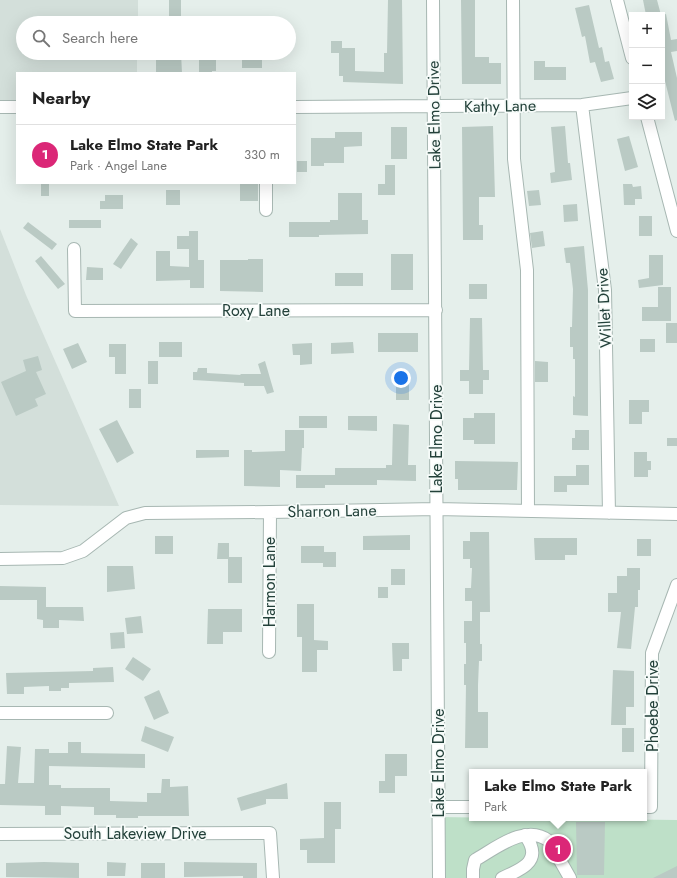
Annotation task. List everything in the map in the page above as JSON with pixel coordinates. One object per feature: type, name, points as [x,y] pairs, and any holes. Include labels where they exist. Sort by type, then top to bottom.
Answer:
[{"type":"street","name":"Lake Elmo Drive","points":[[433,0],[439,878]]},
{"type":"street","points":[[513,0],[514,159],[527,270],[528,511]]},
{"type":"street","points":[[617,0],[629,48]]},
{"type":"street","name":"Kathy Lane","points":[[296,107],[582,105],[629,98]]},
{"type":"street","name":"Willet Drive","points":[[582,105],[605,290],[609,513]]},
{"type":"street","points":[[0,107],[16,107]]},
{"type":"street","points":[[648,120],[677,231]]},
{"type":"street","points":[[266,184],[266,210]]},
{"type":"street","name":"Roxy Lane","points":[[74,250],[75,311],[436,310]]},
{"type":"street","name":"Sharron Lane","points":[[0,559],[63,558],[83,551],[126,518],[145,512],[270,512],[436,509],[677,514]]},
{"type":"street","name":"Harmon Lane","points":[[269,652],[270,512]]},
{"type":"street","name":"Phoebe Drive","points":[[648,807],[652,653],[677,585]]},
{"type":"street","points":[[0,713],[107,713]]},
{"type":"street","points":[[438,807],[469,807]]},
{"type":"street","name":"South Lakeview Drive","points":[[0,834],[270,833],[273,878]]},
{"type":"street","points":[[473,878],[475,860],[513,838],[536,834],[549,842],[570,878]]},
{"type":"street","points":[[502,878],[526,866],[530,860],[532,854],[531,846],[525,835]]},
{"type":"shaded area","points":[[0,0],[138,0],[138,16],[16,16],[16,60],[137,60],[137,72],[16,72],[16,107],[0,107]]},
{"type":"shaded area","points":[[0,229],[26,295],[119,506],[0,505]]},
{"type":"green space","points":[[438,817],[469,817],[469,821],[677,820],[677,878],[439,878]]},
{"type":"building","points":[[169,0],[181,0],[181,16],[169,16]]},
{"type":"building","points":[[388,0],[402,0],[403,84],[343,82],[343,76],[339,76],[339,53],[331,53],[331,41],[342,41],[342,48],[355,48],[355,71],[384,72],[384,53],[387,53]]},
{"type":"building","points":[[461,0],[475,0],[475,57],[489,57],[489,63],[501,63],[501,84],[462,84]]},
{"type":"building","points":[[643,0],[657,0],[660,12],[645,12]]},
{"type":"building","points":[[589,5],[599,48],[602,47],[605,62],[609,61],[614,79],[601,82],[595,62],[590,63],[585,36],[582,37],[575,8]]},
{"type":"building","points":[[665,14],[671,40],[677,39],[677,51],[671,52],[677,78],[677,120],[675,121],[665,81]]},
{"type":"building","points":[[156,60],[181,60],[182,72],[156,72]]},
{"type":"building","points":[[199,60],[216,60],[216,71],[199,72]]},
{"type":"building","points":[[242,60],[262,60],[262,68],[242,68]]},
{"type":"building","points":[[534,61],[545,61],[545,67],[566,67],[566,80],[534,80]]},
{"type":"building","points":[[493,126],[495,197],[479,197],[479,225],[483,225],[483,240],[463,240],[462,127]]},
{"type":"building","points":[[565,126],[568,163],[570,163],[572,180],[551,183],[550,173],[555,172],[551,127]]},
{"type":"building","points":[[391,127],[407,127],[407,159],[391,159]]},
{"type":"building","points":[[335,132],[362,132],[362,146],[344,147],[344,163],[324,163],[324,166],[311,166],[311,138],[335,138]]},
{"type":"building","points":[[629,136],[638,167],[625,171],[617,139]]},
{"type":"building","points":[[297,161],[307,161],[307,172],[297,172]]},
{"type":"building","points":[[385,165],[395,165],[395,195],[378,195],[378,184],[385,184]]},
{"type":"building","points":[[41,184],[49,184],[49,196],[41,196]]},
{"type":"building","points":[[240,184],[258,184],[258,201],[240,201]]},
{"type":"building","points":[[623,184],[632,184],[633,187],[641,186],[642,199],[635,199],[635,205],[624,205]]},
{"type":"building","points":[[166,190],[180,190],[180,205],[166,205]]},
{"type":"building","points":[[539,190],[541,205],[529,206],[527,191]]},
{"type":"building","points":[[338,193],[362,193],[362,220],[368,220],[368,234],[289,237],[289,222],[330,222],[330,220],[338,220]]},
{"type":"building","points":[[105,195],[123,195],[123,209],[100,209],[100,201],[105,201]]},
{"type":"building","points":[[577,204],[578,221],[564,222],[563,205]]},
{"type":"building","points":[[639,216],[652,216],[652,236],[639,236]]},
{"type":"building","points":[[69,220],[101,220],[101,228],[69,228]]},
{"type":"building","points":[[28,222],[57,244],[52,250],[23,228]]},
{"type":"building","points":[[189,231],[198,231],[198,260],[204,260],[204,288],[190,288],[190,280],[156,281],[156,251],[170,251],[170,266],[189,267],[189,249],[177,249],[177,236],[189,236]]},
{"type":"building","points":[[543,231],[545,246],[532,248],[530,233]]},
{"type":"building","points":[[131,238],[138,244],[121,269],[113,264]]},
{"type":"building","points":[[584,246],[588,290],[588,416],[573,415],[573,396],[575,397],[575,359],[573,359],[573,347],[570,347],[570,327],[572,327],[573,289],[570,263],[566,263],[564,248]]},
{"type":"building","points":[[391,254],[413,254],[413,290],[391,290]]},
{"type":"building","points":[[649,255],[663,255],[663,285],[639,288],[638,280],[649,278]]},
{"type":"building","points":[[41,256],[65,284],[58,289],[35,261]]},
{"type":"building","points":[[263,259],[263,292],[220,291],[220,260]]},
{"type":"building","points":[[87,267],[103,268],[103,280],[86,280]]},
{"type":"building","points":[[335,273],[363,273],[363,286],[335,286]]},
{"type":"building","points":[[469,284],[487,284],[487,299],[469,299]]},
{"type":"building","points":[[658,287],[671,287],[671,321],[642,321],[642,307],[658,307]]},
{"type":"building","points":[[470,318],[482,318],[483,370],[489,370],[489,380],[483,380],[483,394],[469,394],[469,381],[460,381],[460,370],[469,370]]},
{"type":"building","points":[[666,323],[677,323],[677,343],[666,343]]},
{"type":"building","points":[[378,333],[418,333],[418,352],[378,352]]},
{"type":"building","points":[[640,339],[655,339],[655,352],[640,352]]},
{"type":"building","points":[[159,342],[182,342],[182,357],[159,357]]},
{"type":"building","points":[[353,342],[354,353],[331,354],[331,343]]},
{"type":"building","points":[[78,343],[87,362],[72,369],[63,349]]},
{"type":"building","points":[[312,343],[312,364],[300,365],[300,355],[293,355],[292,344]]},
{"type":"building","points":[[109,344],[126,344],[126,374],[115,374],[115,357],[109,357]]},
{"type":"building","points":[[38,356],[42,370],[36,372],[46,394],[35,399],[38,406],[16,416],[1,382],[26,371],[23,360]]},
{"type":"building","points":[[148,361],[158,361],[158,384],[148,384]]},
{"type":"building","points":[[265,361],[274,392],[267,394],[264,386],[244,386],[244,383],[193,380],[193,372],[197,372],[198,368],[207,368],[207,373],[241,375],[240,374],[261,374],[258,364]]},
{"type":"building","points":[[535,361],[548,362],[548,382],[535,382]]},
{"type":"building","points":[[396,382],[409,382],[409,400],[396,400]]},
{"type":"building","points":[[129,389],[141,389],[141,408],[129,408]]},
{"type":"building","points":[[629,400],[649,400],[649,412],[642,412],[642,424],[629,424]]},
{"type":"building","points":[[474,413],[495,413],[495,444],[474,444],[474,440],[463,440],[463,418],[474,418]]},
{"type":"building","points":[[299,416],[327,416],[327,428],[299,428]]},
{"type":"building","points":[[348,416],[377,416],[377,431],[348,430]]},
{"type":"building","points":[[117,420],[134,453],[117,463],[99,429]]},
{"type":"building","points":[[393,424],[409,425],[408,465],[416,465],[416,481],[377,480],[377,485],[325,485],[325,488],[296,488],[296,475],[335,475],[335,468],[386,468],[386,465],[392,465]]},
{"type":"building","points":[[285,430],[304,430],[304,448],[302,448],[301,471],[280,470],[280,487],[244,486],[244,450],[252,450],[252,452],[285,451]]},
{"type":"building","points":[[575,430],[589,430],[589,450],[572,450],[572,438],[575,438]]},
{"type":"building","points":[[667,438],[677,438],[677,446],[667,446]]},
{"type":"building","points":[[196,450],[229,450],[229,457],[196,458]]},
{"type":"building","points":[[634,452],[647,452],[647,461],[651,461],[651,470],[648,470],[648,477],[634,477]]},
{"type":"building","points":[[455,461],[518,462],[517,490],[458,490],[458,479],[455,479]]},
{"type":"building","points":[[576,465],[589,465],[589,485],[567,485],[567,492],[554,492],[554,476],[576,476]]},
{"type":"building","points":[[470,532],[489,532],[490,612],[480,612],[480,644],[482,644],[482,661],[479,661],[478,685],[478,712],[488,712],[488,748],[465,748],[466,685],[464,685],[464,664],[466,664],[466,643],[464,643],[464,621],[472,621],[472,601],[465,601],[465,588],[471,588],[472,568],[470,568],[470,559],[463,559],[463,541],[470,541]]},
{"type":"building","points":[[410,535],[410,550],[363,550],[363,536]]},
{"type":"building","points":[[155,536],[173,536],[173,554],[155,554]]},
{"type":"building","points":[[534,538],[577,538],[577,555],[565,555],[565,560],[535,560]]},
{"type":"building","points":[[637,539],[651,539],[651,556],[637,556]]},
{"type":"building","points":[[218,543],[229,543],[229,557],[242,557],[242,583],[228,583],[228,559],[217,559]]},
{"type":"building","points":[[301,546],[324,546],[324,552],[336,552],[336,567],[323,567],[323,563],[301,563]]},
{"type":"building","points":[[107,566],[133,566],[135,589],[107,592]]},
{"type":"building","points":[[627,568],[640,568],[640,590],[638,590],[638,607],[635,607],[631,649],[617,648],[621,612],[608,612],[608,593],[617,593],[617,576],[627,576]]},
{"type":"building","points":[[391,569],[405,569],[405,585],[391,585]]},
{"type":"building","points":[[0,586],[46,587],[46,607],[83,607],[84,621],[59,620],[59,628],[43,628],[43,620],[37,619],[37,600],[0,600]]},
{"type":"building","points":[[378,587],[388,587],[388,598],[378,598]]},
{"type":"building","points":[[297,604],[314,604],[314,640],[328,641],[328,650],[317,650],[317,672],[302,672],[302,637],[297,637]]},
{"type":"building","points":[[208,609],[242,609],[242,632],[223,632],[223,644],[207,644]]},
{"type":"building","points":[[141,616],[143,633],[127,634],[125,618]]},
{"type":"building","points":[[124,632],[125,648],[111,649],[110,633]]},
{"type":"building","points":[[392,643],[409,643],[409,659],[402,659],[402,671],[393,671]]},
{"type":"building","points":[[133,657],[151,669],[143,681],[125,669]]},
{"type":"building","points":[[113,667],[114,682],[69,683],[69,688],[61,688],[61,691],[49,691],[49,686],[24,687],[24,694],[7,694],[6,673],[93,671],[93,668]]},
{"type":"building","points":[[613,670],[634,671],[634,707],[626,707],[626,725],[611,725]]},
{"type":"building","points":[[159,690],[169,713],[154,720],[144,697]]},
{"type":"building","points":[[145,726],[174,737],[168,752],[141,741]]},
{"type":"building","points":[[622,728],[634,728],[634,752],[622,752]]},
{"type":"building","points":[[68,742],[81,742],[81,753],[145,754],[145,768],[49,766],[49,785],[61,785],[61,788],[110,788],[110,801],[147,802],[147,793],[161,793],[162,779],[170,779],[170,787],[188,786],[189,816],[138,816],[138,818],[116,818],[116,815],[94,815],[94,807],[61,806],[61,815],[45,815],[45,806],[0,805],[0,784],[5,784],[7,746],[21,747],[18,783],[34,783],[35,749],[49,749],[49,753],[68,753]]},
{"type":"building","points":[[385,754],[407,754],[407,776],[395,776],[395,793],[379,793],[379,781],[385,781]]},
{"type":"building","points":[[287,783],[288,799],[266,799],[266,804],[241,811],[237,798]]},
{"type":"building","points":[[324,802],[341,802],[341,829],[335,829],[335,863],[307,863],[307,850],[300,850],[300,839],[324,838]]},
{"type":"building","points":[[576,822],[605,822],[604,875],[577,875]]},
{"type":"building","points":[[107,862],[126,863],[125,876],[107,876]]},
{"type":"building","points":[[184,862],[257,863],[257,878],[243,878],[243,876],[184,877]]},
{"type":"building","points":[[6,863],[79,863],[79,878],[6,877]]},
{"type":"building","points":[[141,863],[165,863],[165,878],[141,878]]},
{"type":"building","points":[[677,866],[677,878],[653,878]]},
{"type":"place","name":"Lake Elmo State Park","points":[[558,849]]}]
